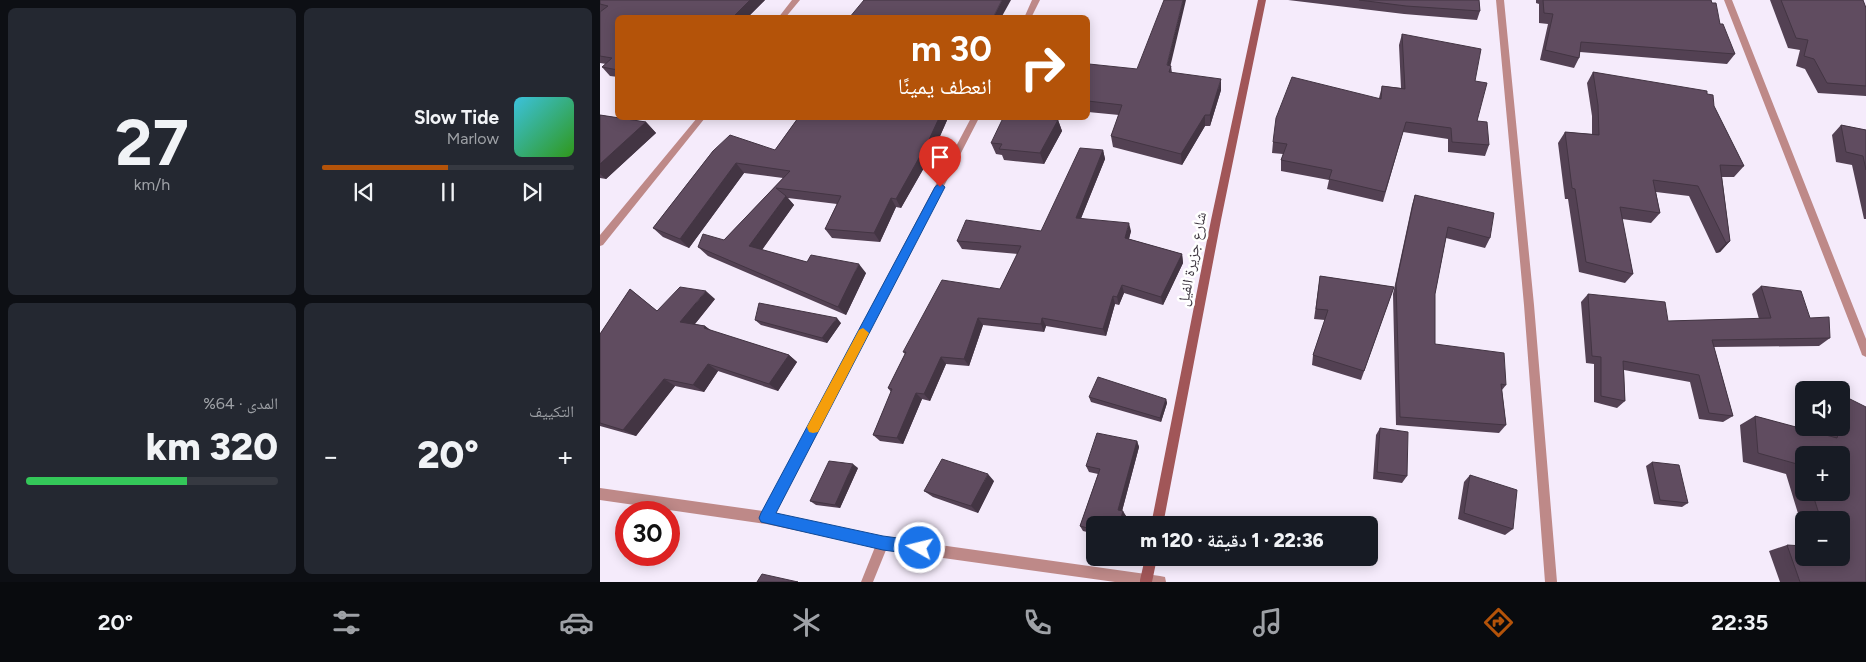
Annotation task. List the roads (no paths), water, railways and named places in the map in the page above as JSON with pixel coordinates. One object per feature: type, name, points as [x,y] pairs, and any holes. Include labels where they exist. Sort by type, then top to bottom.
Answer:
[{"type":"street","points":[[784,15],[796,0]]},
{"type":"street","points":[[1028,15],[1036,0]]},
{"type":"street","name":"شارع جزيرة الفيل","points":[[1159,516],[1216,220],[1262,0]]},
{"type":"street","points":[[1500,0],[1529,305],[1551,582]]},
{"type":"street","points":[[1728,0],[1866,352]]},
{"type":"street","points":[[600,242],[699,120]]},
{"type":"street","points":[[766,518],[974,120]]},
{"type":"street","points":[[600,494],[766,518],[883,543],[1160,582]]},
{"type":"street","points":[[867,582],[883,543]]},
{"type":"street","points":[[1146,581],[1149,566]]}]
